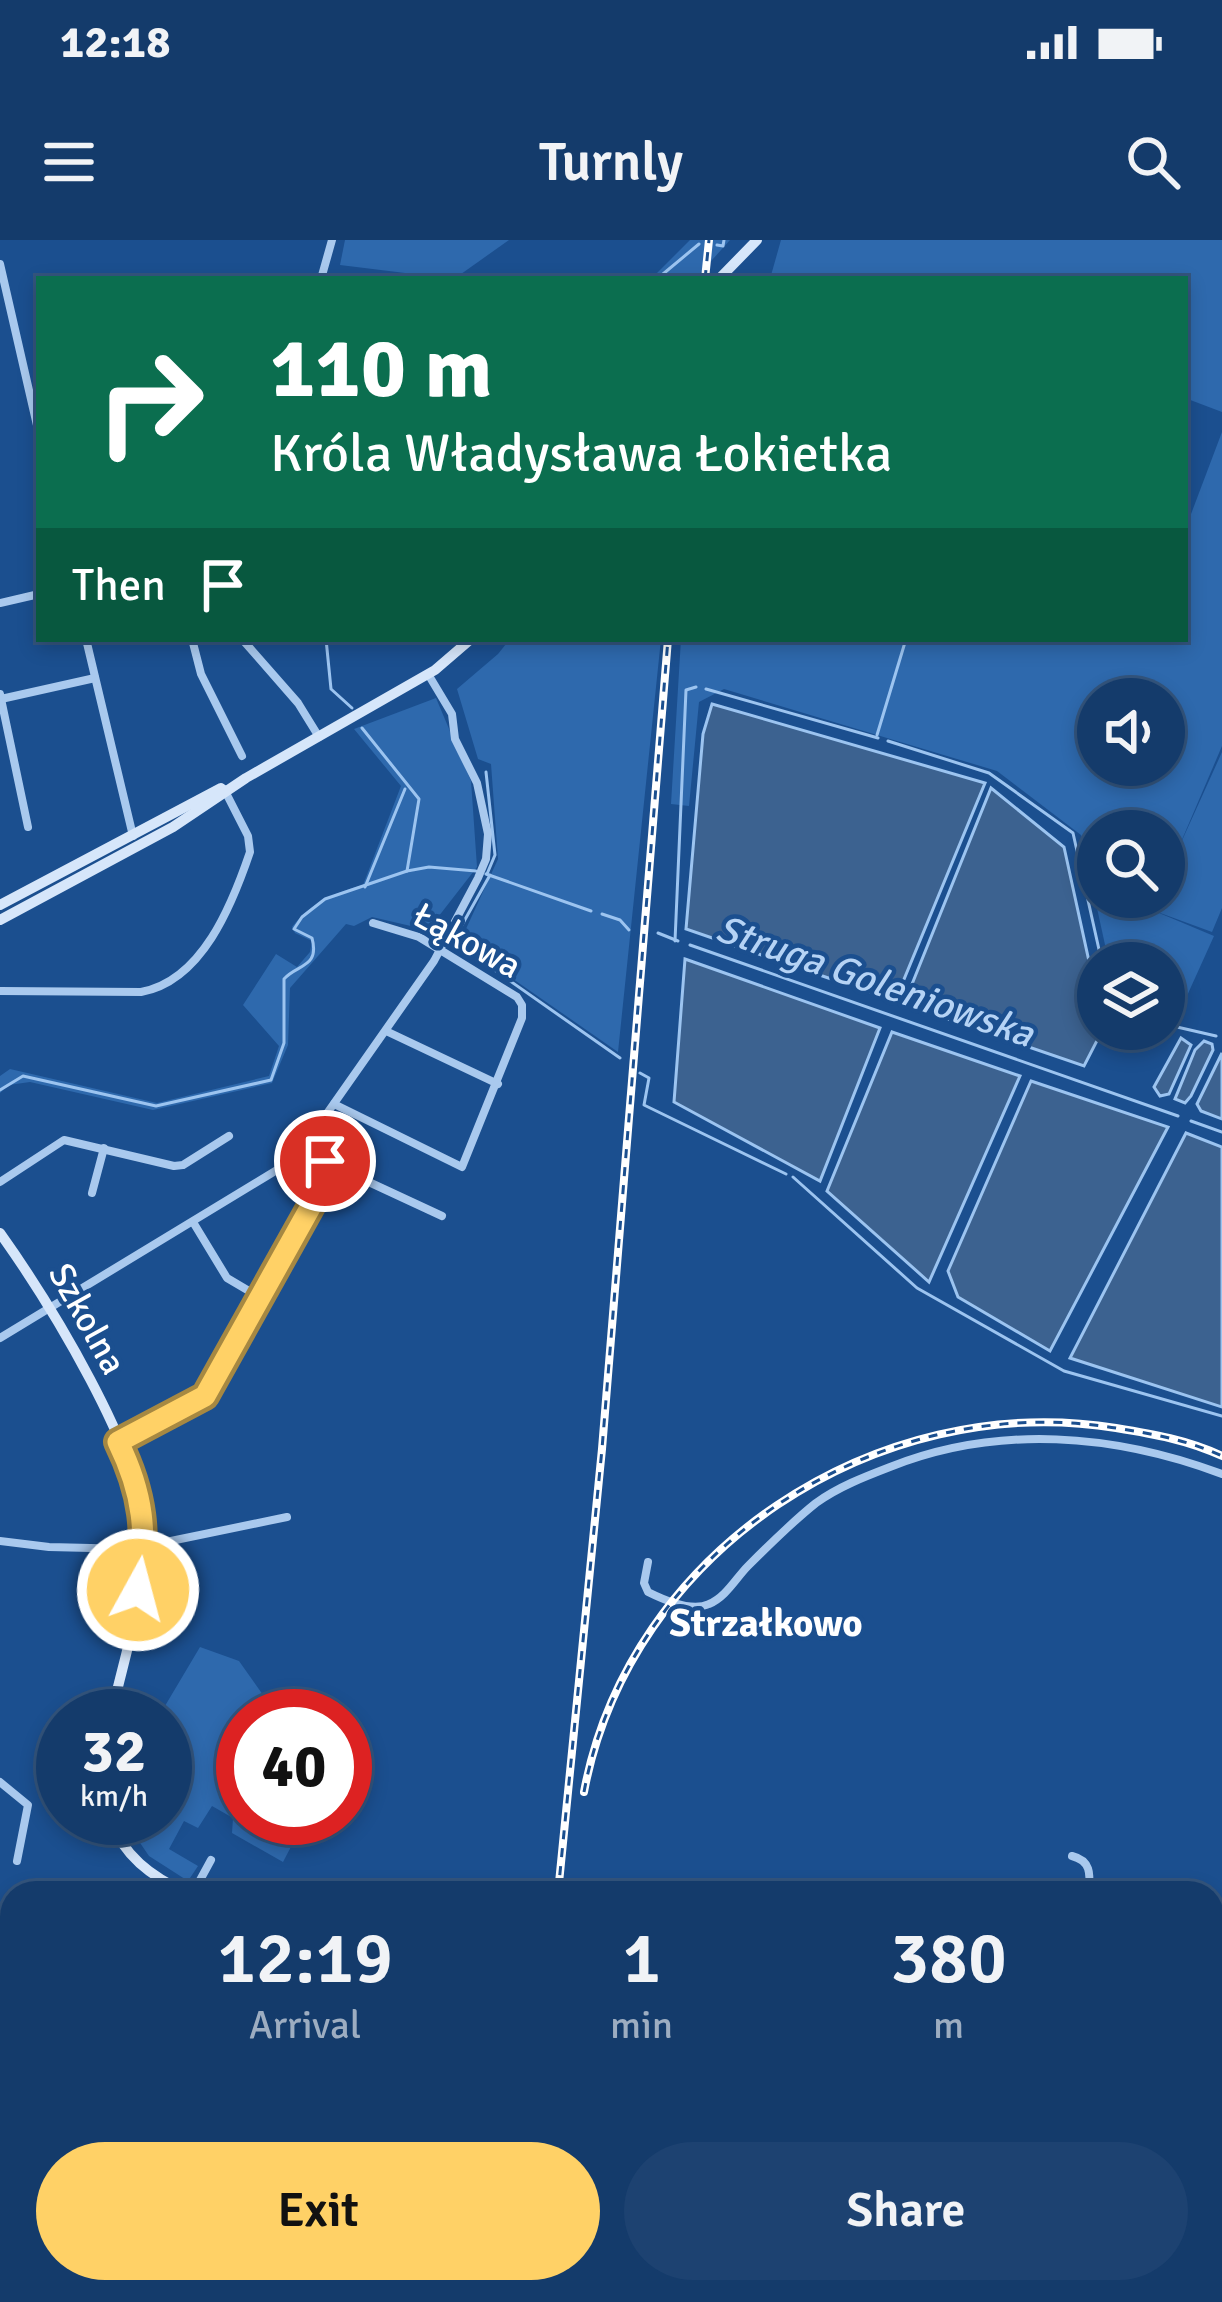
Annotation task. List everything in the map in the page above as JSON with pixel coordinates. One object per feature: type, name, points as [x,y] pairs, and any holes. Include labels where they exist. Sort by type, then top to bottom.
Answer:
[{"type":"street","points":[[322,276],[332,240]]},
{"type":"street","points":[[722,276],[757,240]]},
{"type":"street","points":[[0,264],[36,421]]},
{"type":"street","points":[[0,602],[36,595]]},
{"type":"street","points":[[87,642],[135,841]]},
{"type":"street","points":[[193,642],[201,674],[242,756]]},
{"type":"street","points":[[245,642],[298,704],[319,737]]},
{"type":"street","points":[[0,920],[428,674],[467,642]]},
{"type":"street","points":[[0,1338],[302,1151],[439,951],[486,859],[488,834],[477,783],[455,739],[452,714],[428,674]]},
{"type":"street","points":[[28,827],[1,696],[95,678]]},
{"type":"street","points":[[0,991],[141,992],[186,971],[205,950],[250,852],[248,836],[224,790]]},
{"type":"street","points":[[0,905],[135,841]]},
{"type":"street","name":"Łąkowa","points":[[373,923],[419,937],[517,997],[523,1005],[522,1018],[498,1084]]},
{"type":"street","points":[[334,1104],[462,1167],[498,1084],[386,1030]]},
{"type":"street","points":[[0,1182],[64,1140],[178,1166],[229,1136]]},
{"type":"street","points":[[92,1192],[104,1148]]},
{"type":"street","points":[[302,1151],[442,1216]]},
{"type":"street","points":[[118,1442],[205,1396],[315,1199],[316,1178],[325,1161]]},
{"type":"street","points":[[193,1222],[227,1278],[260,1298]]},
{"type":"street","name":"Szkolna","points":[[0,1233],[50,1308],[138,1487],[145,1546],[116,1689]]},
{"type":"street","points":[[648,1562],[644,1583],[648,1592],[688,1606],[706,1606],[721,1597],[790,1524],[820,1500],[899,1463],[982,1442],[1066,1438],[1105,1442],[1141,1448],[1222,1474]]},
{"type":"street","points":[[0,1541],[132,1549],[287,1517]]},
{"type":"street","points":[[0,1782],[28,1805],[17,1861]]},
{"type":"street","points":[[122,1845],[142,1867],[168,1881]]},
{"type":"street","points":[[1072,1856],[1087,1863],[1088,1881]]},
{"type":"street","points":[[198,1881],[211,1860]]},
{"type":"shaded area","points":[[345,240],[509,240],[458,276],[340,265]]},
{"type":"shaded area","points":[[690,240],[730,240],[698,276],[654,276]]},
{"type":"shaded area","points":[[781,240],[1222,240],[1222,412],[1188,399],[1188,276],[771,276]]},
{"type":"shaded area","points":[[1222,432],[1222,746],[1185,833],[1185,810],[1077,810],[1077,832],[997,771],[724,689],[699,702],[689,806],[671,804],[681,642],[1188,642],[1188,522]]},
{"type":"shaded area","points":[[508,642],[661,642],[618,1052],[460,942],[498,859],[491,764],[478,759],[457,689]]},
{"type":"shaded area","points":[[436,698],[471,781],[477,867],[428,930],[372,917],[354,926],[346,924],[290,988],[288,1045],[272,1083],[153,1110],[30,1082],[9,1085],[0,1093],[0,1076],[10,1069],[157,1103],[269,1076],[279,1046],[243,1005],[276,954],[297,967],[310,952],[312,941],[292,927],[300,918],[324,900],[363,885],[401,786],[354,729]]},
{"type":"shaded area","points":[[1222,752],[1222,908],[1212,932],[1174,918],[1185,918],[1185,834]]},
{"type":"shaded area","points":[[1099,918],[1171,918],[1214,936],[1185,998],[1185,942],[1104,942]]},
{"type":"shaded area","points":[[200,1647],[239,1661],[259,1689],[216,1689],[216,1808],[212,1806],[198,1828],[192,1825],[192,1689],[175,1689]]},
{"type":"shaded area","points":[[141,1845],[171,1845],[169,1849],[198,1866],[188,1881],[149,1856]]},
{"type":"shaded area","points":[[253,1845],[292,1845],[283,1862]]},
{"type":"water","points":[[712,704],[985,783],[895,1001],[686,929],[703,734]]},
{"type":"water","points":[[991,788],[1064,847],[1085,942],[1077,942],[1077,1050],[1092,1050],[1084,1066],[904,1004]]},
{"type":"water","points":[[685,959],[880,1028],[820,1181],[674,1102]]},
{"type":"water","points":[[892,1032],[1020,1076],[929,1282],[827,1191]]},
{"type":"water","points":[[1185,1041],[1191,1045],[1169,1094],[1160,1096],[1154,1087],[1174,1050],[1185,1050]]},
{"type":"water","points":[[1204,1041],[1213,1050],[1191,1096],[1185,1103],[1175,1099],[1195,1050]]},
{"type":"water","points":[[1222,1053],[1222,1119],[1201,1111],[1197,1104]]},
{"type":"water","points":[[1031,1081],[1168,1127],[1050,1351],[958,1297],[948,1271]]},
{"type":"water","points":[[1186,1133],[1222,1147],[1222,1407],[1070,1358]]},
{"type":"waterway","points":[[717,245],[723,246],[724,240]]},
{"type":"waterway","points":[[661,276],[699,244]]},
{"type":"waterway","points":[[326,642],[331,689],[352,708]]},
{"type":"waterway","points":[[877,735],[905,642]]},
{"type":"waterway","points":[[675,941],[686,690],[696,687]]},
{"type":"waterway","points":[[706,689],[878,738]]},
{"type":"waterway","points":[[362,728],[419,799],[407,871]]},
{"type":"waterway","points":[[888,741],[989,773],[1073,833],[1097,942]]},
{"type":"waterway","points":[[486,772],[495,855],[487,874]]},
{"type":"waterway","points":[[365,887],[405,789]]},
{"type":"waterway","name":"Struga Goleniowska","points":[[0,1090],[23,1076],[156,1106],[271,1080],[284,1043],[284,979],[313,955],[312,938],[294,929],[302,917],[325,899],[407,871],[429,867],[476,871]]},
{"type":"waterway","name":"Struga Goleniowska","points":[[486,874],[591,911]]},
{"type":"waterway","points":[[490,875],[453,941],[620,1058]]},
{"type":"waterway","name":"Struga Goleniowska","points":[[602,914],[620,920],[629,930]]},
{"type":"waterway","name":"Struga Goleniowska","points":[[658,933],[678,941]]},
{"type":"waterway","name":"Struga Goleniowska","points":[[690,945],[1178,1116]]},
{"type":"waterway","points":[[1185,1029],[1216,1036]]},
{"type":"waterway","points":[[640,1073],[649,1078],[644,1105],[786,1174]]},
{"type":"waterway","name":"Struga Goleniowska","points":[[1191,1121],[1222,1132]]},
{"type":"waterway","points":[[793,1177],[917,1288],[1064,1371],[1222,1416]]},
{"type":"railway","points":[[705,276],[709,240]]},
{"type":"railway","points":[[559,1881],[602,1449],[668,642]]},
{"type":"railway","points":[[584,1792],[610,1706],[652,1628],[709,1561],[777,1505],[855,1462],[938,1435],[1026,1423],[1130,1430],[1222,1456]]},
{"type":"district","name":"Strzałkowo","points":[[766,1623]]},
{"type":"route","points":[[138,1590],[144,1513],[118,1442],[193,1405],[211,1388],[315,1199],[316,1178],[325,1161]]}]
